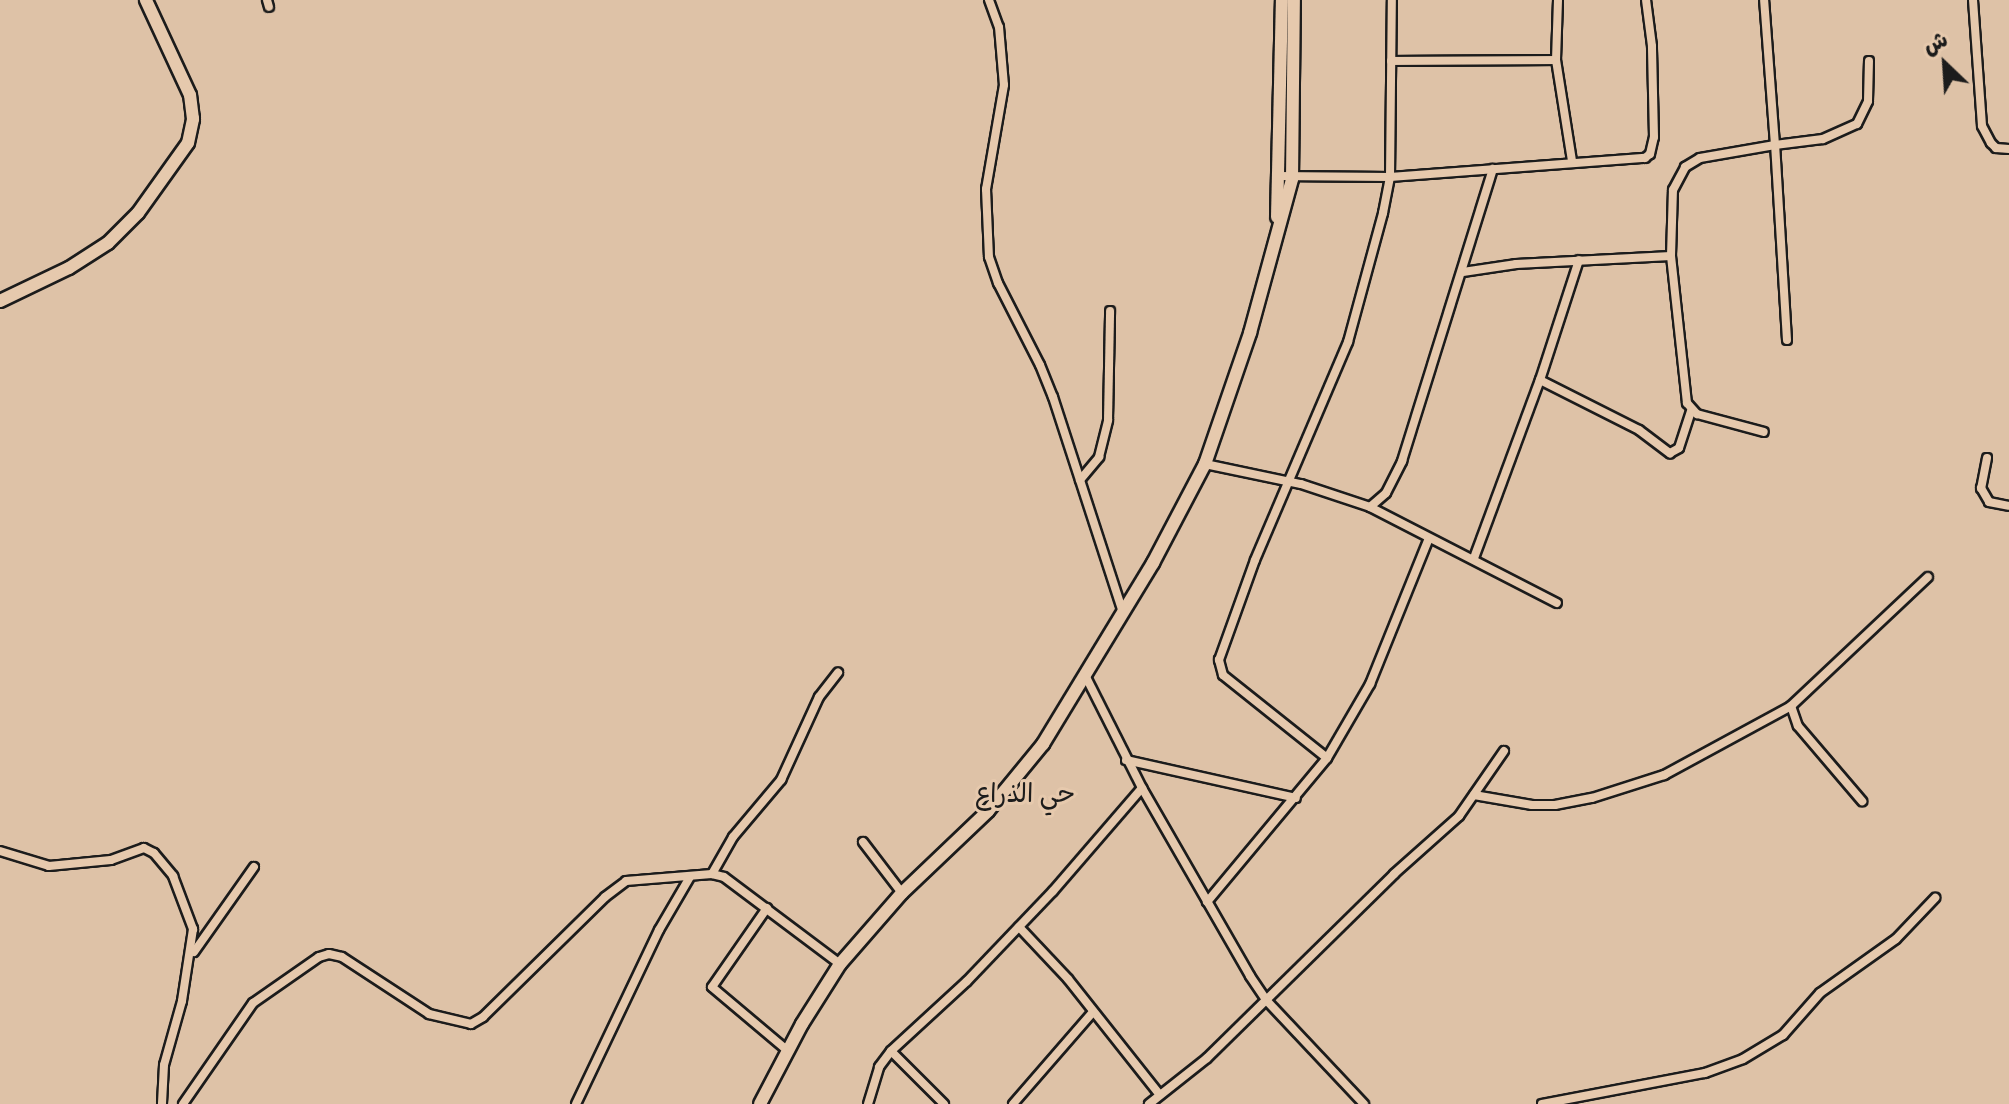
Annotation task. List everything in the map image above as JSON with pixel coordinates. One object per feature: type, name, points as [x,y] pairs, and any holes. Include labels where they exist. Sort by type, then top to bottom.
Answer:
[{"type":"main road","points":[[0,301],[69,268],[108,243],[138,213],[188,143],[193,119],[190,95],[146,0]]},
{"type":"main road","points":[[1277,232],[1282,0]]},
{"type":"main road","points":[[760,1104],[840,964],[902,893],[1017,778],[1062,715],[1123,614],[1205,464],[1250,333],[1292,179],[1294,0]]},
{"type":"street","points":[[989,0],[999,27],[1004,85],[986,189],[989,257],[998,283],[1040,365],[1112,572],[1123,614]]},
{"type":"street","points":[[1327,758],[1257,705],[1220,668],[1223,643],[1287,481],[1348,342],[1390,177],[1392,0]]},
{"type":"street","points":[[1558,0],[1556,60],[1572,161]]},
{"type":"street","points":[[1276,176],[1292,179],[1390,177],[1572,161],[1645,158],[1650,154],[1654,137],[1652,46],[1646,0]]},
{"type":"street","points":[[1764,0],[1787,340]]},
{"type":"street","points":[[1973,0],[1982,126],[1991,143],[2009,149]]},
{"type":"street","points":[[1391,61],[1556,60]]},
{"type":"street","points":[[1540,380],[1639,430],[1670,453],[1679,448],[1691,410],[1683,382],[1671,256],[1673,190],[1685,167],[1700,158],[1823,139],[1857,124],[1868,101],[1869,61]]},
{"type":"street","points":[[1370,507],[1386,493],[1399,470],[1493,169]]},
{"type":"street","points":[[1463,272],[1579,260],[1671,256]]},
{"type":"street","points":[[1474,558],[1540,380],[1579,260]]},
{"type":"street","points":[[1080,480],[1099,457],[1108,420],[1110,311]]},
{"type":"street","points":[[1691,410],[1708,418],[1764,432]]},
{"type":"street","points":[[1987,458],[1981,488],[1989,502],[2009,506]]},
{"type":"street","points":[[1205,464],[1287,481],[1370,507],[1557,603]]},
{"type":"street","points":[[1207,902],[1327,758],[1370,684],[1429,538]]},
{"type":"street","points":[[1474,795],[1532,805],[1592,798],[1664,775],[1791,706],[1928,577]]},
{"type":"street","points":[[712,874],[733,837],[781,780],[819,697],[838,673]]},
{"type":"street","points":[[1085,674],[1126,760],[1266,1000],[1364,1104]]},
{"type":"street","points":[[1791,706],[1798,726],[1862,801]]},
{"type":"street","points":[[1149,1104],[1207,1058],[1394,874],[1459,816],[1504,751]]},
{"type":"street","points":[[1126,760],[1296,798]]},
{"type":"street","points":[[868,1104],[879,1067],[891,1051],[1019,927],[1142,788]]},
{"type":"street","points":[[863,842],[902,893]]},
{"type":"street","points":[[0,851],[49,866],[111,860],[139,848],[154,853],[173,876],[189,909],[193,929],[191,956],[166,1053],[162,1104]]},
{"type":"street","points":[[191,956],[254,867]]},
{"type":"street","points":[[183,1104],[253,1003],[324,955],[342,957],[429,1014],[471,1024],[483,1017],[617,886],[636,880],[712,874],[734,882],[840,964]]},
{"type":"street","points":[[576,1104],[659,930],[690,877]]},
{"type":"street","points":[[1542,1104],[1705,1073],[1743,1059],[1783,1035],[1820,993],[1896,939],[1935,898]]},
{"type":"street","points":[[767,908],[712,987],[788,1051]]},
{"type":"street","points":[[1019,927],[1068,979],[1160,1095]]},
{"type":"street","points":[[1013,1104],[1093,1012]]},
{"type":"street","points":[[891,1051],[944,1104]]},
{"type":"district","name":"حي الذراع","points":[[1025,793]]}]
